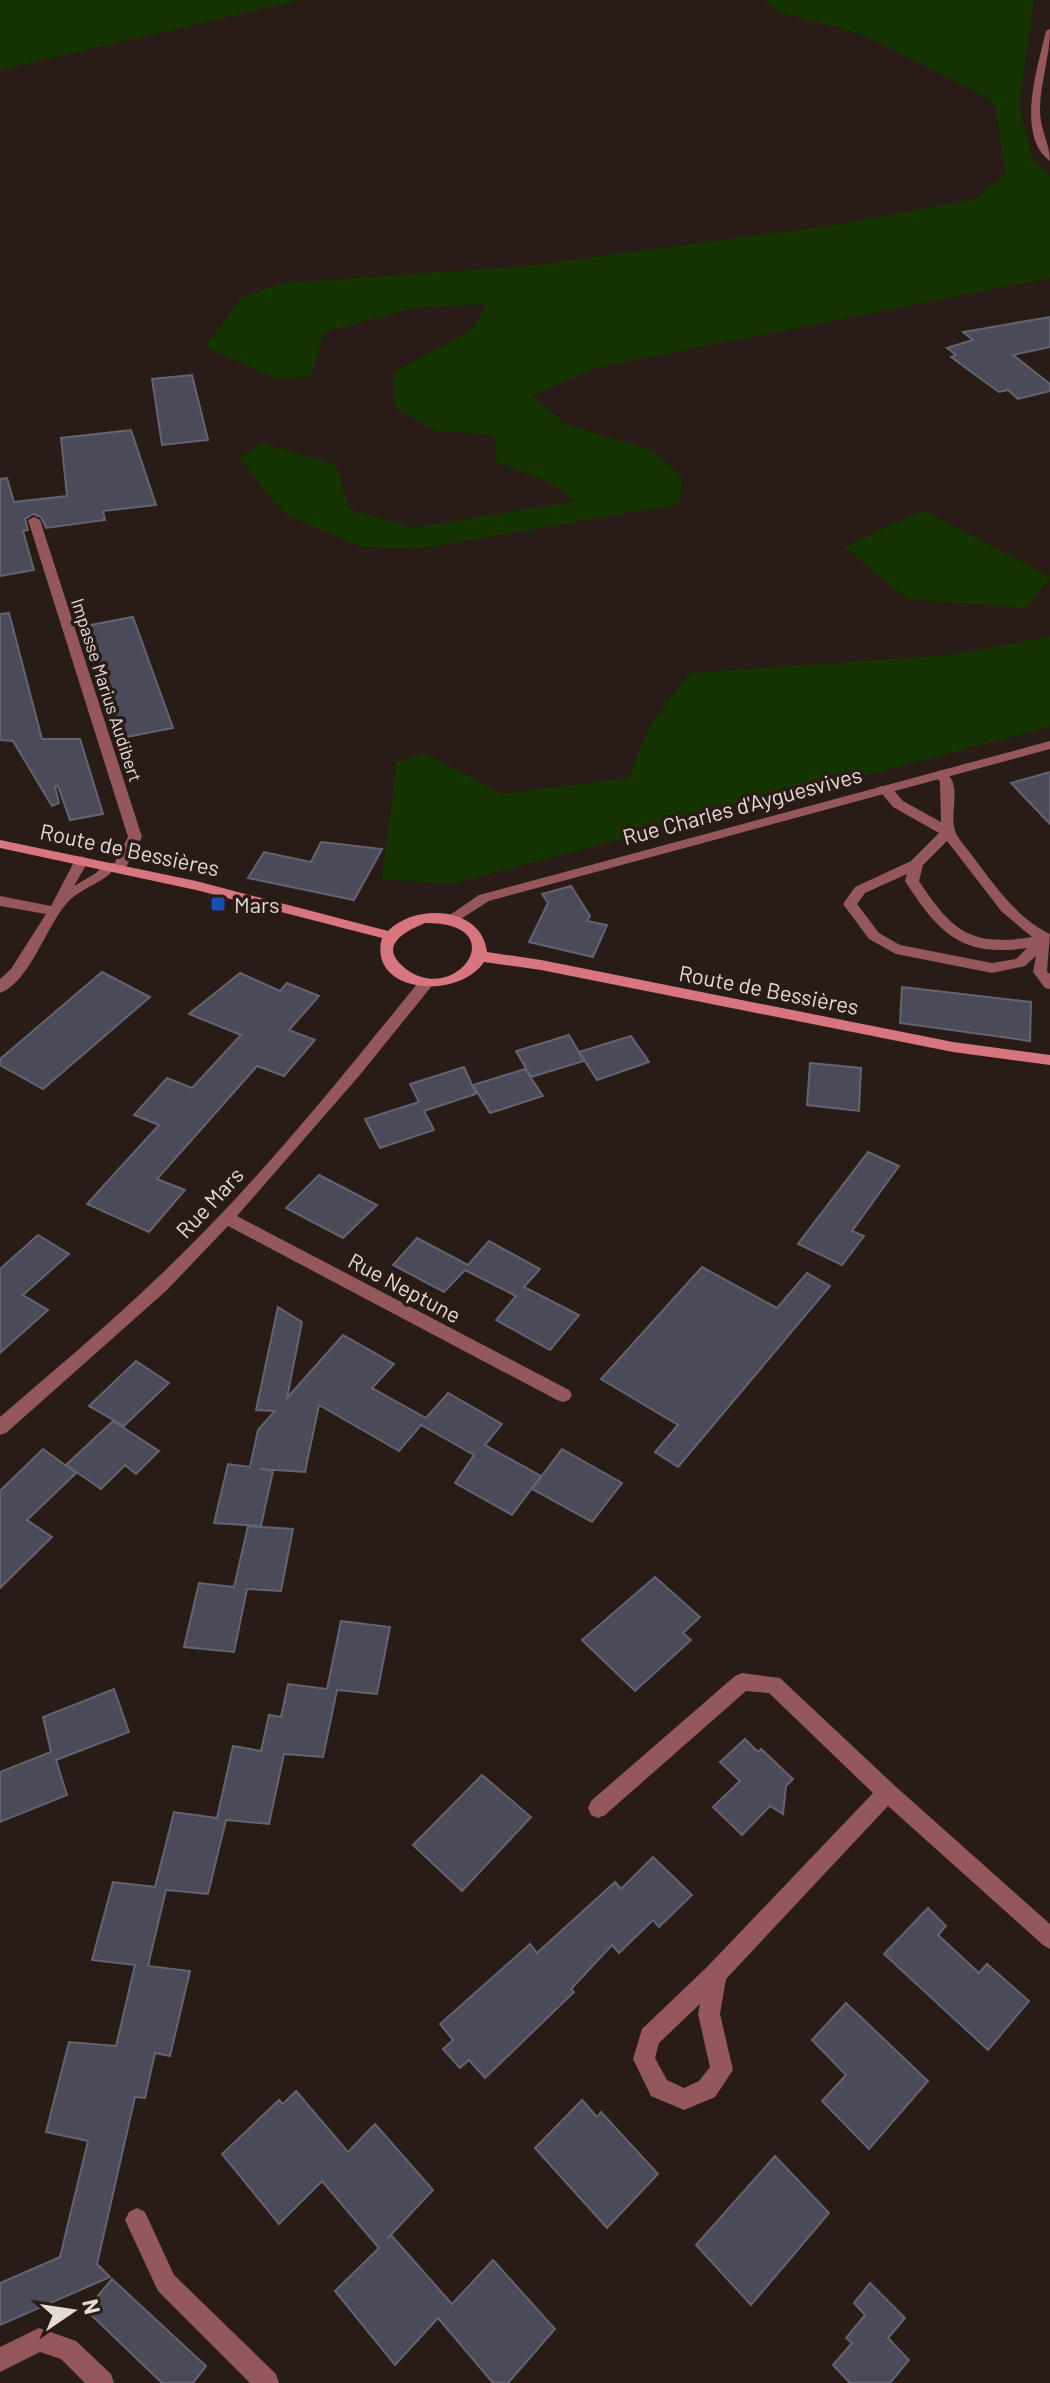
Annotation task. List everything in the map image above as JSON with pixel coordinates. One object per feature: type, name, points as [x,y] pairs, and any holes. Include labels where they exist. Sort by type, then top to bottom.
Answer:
[{"type":"main road","name":"Route de Bessières","points":[[0,844],[115,867],[323,916],[390,936]]},
{"type":"main road","points":[[423,918],[451,919],[469,928],[478,938],[480,956],[463,975],[426,983],[397,973],[385,959],[385,947],[390,936],[410,922],[423,918]]},
{"type":"main road","name":"Route de Bessières","points":[[480,956],[541,965],[953,1047],[1050,1060]]},
{"type":"street","points":[[1050,31],[1036,110],[1038,139],[1050,158]]},
{"type":"street","name":"Impasse Marius Audibert","points":[[34,520],[135,837],[115,867]]},
{"type":"street","name":"Rue Charles d'Ayguesvives","points":[[451,919],[484,898],[1050,745]]},
{"type":"street","points":[[941,774],[947,782],[948,832],[916,864],[860,890],[850,904],[874,936],[896,949],[992,968],[1020,963],[1048,939]]},
{"type":"street","points":[[885,789],[898,804],[948,832],[1001,900],[1029,928],[1048,939]]},
{"type":"street","points":[[0,988],[16,972],[63,898],[82,860]]},
{"type":"street","points":[[916,864],[912,881],[942,922],[965,937],[1012,947],[1048,939]]},
{"type":"street","points":[[63,898],[115,867]]},
{"type":"street","points":[[0,901],[55,911]]},
{"type":"street","points":[[1048,939],[1040,972],[1050,984]]},
{"type":"street","name":"Rue Mars","points":[[0,1428],[161,1285],[226,1218],[354,1072],[426,983]]},
{"type":"street","name":"Rue Neptune","points":[[226,1218],[563,1395]]},
{"type":"street","points":[[598,1808],[742,1682],[773,1684],[887,1792],[1050,1938]]},
{"type":"street","points":[[716,1974],[709,2014],[722,2070],[707,2089],[684,2099],[659,2088],[644,2059],[650,2037],[716,1974],[887,1792]]},
{"type":"street","points":[[137,2220],[166,2283],[267,2383]]},
{"type":"street","points":[[0,2360],[39,2340],[68,2349],[102,2383]]},
{"type":"green space","points":[[0,0],[301,0],[0,70]]},
{"type":"green space","points":[[764,0],[1034,0],[1019,105],[1033,159],[1050,176],[1050,278],[595,368],[533,396],[565,424],[652,450],[682,478],[680,504],[418,549],[361,547],[283,513],[239,458],[262,443],[336,465],[349,509],[413,528],[576,501],[548,482],[497,462],[494,435],[436,431],[395,408],[394,372],[473,329],[486,304],[414,308],[324,332],[311,377],[275,378],[205,347],[242,297],[284,283],[527,266],[840,224],[976,199],[1006,174],[994,101],[863,35],[779,12]]},
{"type":"green space","points":[[923,510],[1050,578],[1026,608],[907,599],[845,547]]},
{"type":"green space","points":[[1050,637],[1050,727],[451,884],[382,879],[397,762],[424,753],[503,794],[629,778],[649,727],[690,673],[949,655]]},
{"type":"building","points":[[1050,317],[1050,347],[1013,355],[1050,384],[1050,391],[1018,399],[1008,390],[999,392],[951,357],[956,355],[947,348],[973,340],[963,332]]},
{"type":"building","points":[[192,375],[208,440],[162,445],[152,379]]},
{"type":"building","points":[[131,430],[156,505],[103,511],[105,520],[46,528],[41,517],[33,514],[25,519],[28,530],[23,531],[34,570],[0,576],[0,479],[7,478],[14,502],[67,496],[61,438]]},
{"type":"building","points":[[9,613],[42,739],[80,739],[103,814],[70,820],[58,786],[55,787],[59,803],[52,806],[13,741],[0,740],[0,614]]},
{"type":"building","points":[[133,617],[173,728],[121,738],[85,626]]},
{"type":"building","points":[[1050,772],[1050,824],[1011,783]]},
{"type":"building","points":[[321,842],[382,849],[354,900],[248,878],[264,852],[311,862]]},
{"type":"building","points":[[571,886],[590,916],[587,921],[607,925],[593,957],[529,942],[548,903],[542,894]]},
{"type":"building","points":[[102,972],[150,997],[43,1089],[0,1065],[0,1059]]},
{"type":"building","points":[[240,973],[280,991],[287,983],[319,996],[289,1030],[315,1040],[284,1076],[257,1066],[157,1179],[185,1190],[149,1232],[87,1204],[159,1125],[134,1115],[167,1078],[192,1088],[241,1035],[189,1014]]},
{"type":"building","points":[[902,987],[1031,1002],[1030,1041],[900,1023]]},
{"type":"building","points":[[569,1035],[584,1061],[531,1077],[516,1051]]},
{"type":"building","points":[[631,1036],[649,1062],[597,1080],[579,1052]]},
{"type":"building","points":[[810,1063],[861,1068],[859,1111],[807,1105]]},
{"type":"building","points":[[464,1067],[476,1094],[424,1111],[434,1130],[380,1148],[365,1119],[419,1102],[410,1084]]},
{"type":"building","points":[[525,1069],[543,1096],[490,1113],[473,1085]]},
{"type":"building","points":[[868,1152],[899,1166],[852,1231],[864,1236],[842,1265],[798,1244]]},
{"type":"building","points":[[319,1175],[377,1205],[343,1238],[286,1208]]},
{"type":"building","points":[[38,1235],[69,1254],[23,1295],[48,1310],[0,1353],[0,1269]]},
{"type":"building","points":[[417,1238],[468,1265],[489,1241],[540,1269],[524,1287],[579,1315],[550,1350],[496,1320],[516,1296],[465,1270],[444,1292],[393,1265]]},
{"type":"building","points":[[702,1267],[777,1308],[807,1273],[830,1286],[678,1467],[655,1452],[678,1425],[601,1379]]},
{"type":"building","points":[[278,1307],[302,1322],[287,1398],[343,1335],[394,1364],[372,1388],[426,1418],[448,1393],[502,1424],[485,1445],[541,1476],[512,1515],[455,1483],[474,1455],[421,1425],[399,1451],[319,1405],[305,1472],[260,1469],[273,1471],[261,1526],[214,1523],[228,1464],[250,1467],[258,1430],[275,1411],[256,1410]]},
{"type":"building","points":[[136,1361],[169,1383],[124,1426],[89,1406]]},
{"type":"building","points":[[113,1421],[159,1451],[136,1474],[125,1465],[101,1489],[66,1465]]},
{"type":"building","points":[[43,1449],[76,1473],[27,1520],[52,1537],[0,1588],[0,1491]]},
{"type":"building","points":[[562,1449],[622,1483],[592,1522],[532,1489]]},
{"type":"building","points":[[248,1526],[293,1529],[281,1591],[247,1589],[234,1652],[184,1647],[199,1583],[234,1587]]},
{"type":"building","points":[[655,1577],[700,1617],[683,1633],[691,1640],[635,1691],[582,1640]]},
{"type":"building","points":[[341,1621],[390,1627],[377,1694],[337,1690],[323,1757],[284,1754],[269,1824],[226,1820],[208,1894],[166,1890],[148,1966],[190,1971],[170,2056],[155,2053],[145,2098],[135,2097],[97,2264],[110,2277],[0,2325],[0,2283],[60,2257],[88,2141],[46,2132],[69,2042],[116,2046],[135,1965],[92,1960],[113,1882],[155,1887],[174,1812],[217,1818],[233,1746],[261,1751],[269,1715],[281,1717],[288,1684],[327,1689]]},
{"type":"building","points":[[114,1689],[129,1732],[56,1760],[67,1795],[0,1822],[0,1772],[51,1752],[43,1717]]},
{"type":"building","points":[[745,1739],[758,1752],[761,1749],[793,1779],[786,1786],[783,1814],[770,1806],[742,1835],[713,1807],[740,1781],[720,1762]]},
{"type":"building","points":[[482,1775],[531,1817],[462,1891],[413,1845]]},
{"type":"building","points":[[653,1857],[692,1895],[659,1927],[653,1920],[619,1953],[612,1945],[571,1989],[574,1992],[485,2078],[469,2060],[460,2068],[443,2049],[453,2040],[440,2024],[530,1944],[537,1953],[615,1882],[621,1889]]},
{"type":"building","points":[[928,1908],[946,1926],[938,1935],[979,1973],[987,1964],[1029,2001],[988,2050],[884,1954]]},
{"type":"building","points":[[846,2003],[928,2081],[869,2149],[822,2101],[846,2075],[812,2040]]},
{"type":"building","points":[[296,2091],[348,2152],[375,2124],[433,2190],[387,2239],[391,2235],[452,2304],[493,2260],[555,2329],[508,2383],[493,2383],[438,2318],[395,2365],[335,2291],[379,2248],[322,2181],[279,2224],[222,2154],[279,2100],[283,2104]]},
{"type":"building","points":[[582,2100],[597,2117],[601,2112],[658,2174],[607,2228],[535,2148]]},
{"type":"building","points":[[775,2156],[829,2213],[751,2305],[696,2245]]},
{"type":"building","points":[[112,2279],[206,2366],[193,2383],[162,2383],[86,2310]]},
{"type":"building","points":[[870,2283],[905,2318],[888,2338],[909,2360],[890,2383],[850,2383],[833,2365],[852,2343],[846,2338],[865,2315],[854,2303]]},
{"type":"place","name":"Mars","points":[[218,904]]}]
